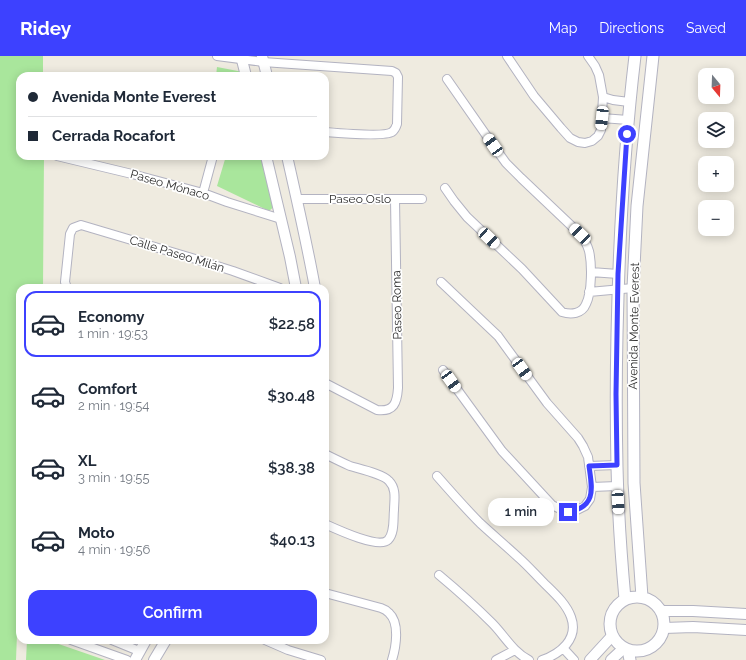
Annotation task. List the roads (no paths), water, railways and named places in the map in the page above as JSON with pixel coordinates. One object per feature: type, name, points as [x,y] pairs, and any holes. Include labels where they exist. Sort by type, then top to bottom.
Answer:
[{"type":"main road","name":"Avenida Monte Everest","points":[[625,599],[620,546],[617,486],[616,394],[618,274],[629,102],[635,56]]},
{"type":"main road","name":"Avenida Monte Everest","points":[[642,597],[634,482],[633,288],[637,206],[653,56]]},
{"type":"main road","points":[[622,204],[637,206]]},
{"type":"main road","points":[[616,394],[633,395]]},
{"type":"main road","points":[[642,597],[653,602],[664,619],[664,628],[661,636],[648,654],[638,651],[627,652],[612,636],[610,626],[611,615],[616,606],[625,599],[642,597]]},
{"type":"street","points":[[216,56],[392,71],[396,73],[398,77],[397,124],[396,129],[393,132],[383,135],[329,132]]},
{"type":"street","points":[[506,56],[534,96],[570,138],[578,142],[585,143],[592,141],[598,136],[601,130],[603,108],[603,97],[599,75],[588,56]]},
{"type":"street","points":[[242,58],[245,72]]},
{"type":"street","points":[[263,59],[266,72]]},
{"type":"street","points":[[445,188],[467,217],[522,269],[562,312],[574,314],[581,311],[586,305],[591,272],[590,256],[585,241],[580,234],[506,162],[447,80]]},
{"type":"street","points":[[603,97],[629,102]]},
{"type":"street","points":[[602,118],[628,120]]},
{"type":"street","name":"Paseo Mónaco","points":[[77,160],[203,193],[282,219]]},
{"type":"street","points":[[203,193],[212,160]]},
{"type":"street","points":[[267,160],[282,219],[295,284]]},
{"type":"street","points":[[288,160],[314,284]]},
{"type":"street","name":"Paseo Oslo","points":[[297,199],[422,199]]},
{"type":"street","name":"Paseo Roma","points":[[329,385],[377,410],[383,410],[395,405],[398,388],[395,199]]},
{"type":"street","name":"Calle Paseo Milán","points":[[66,284],[70,234],[73,228],[81,225],[192,258],[269,284]]},
{"type":"street","points":[[591,272],[618,274]]},
{"type":"street","points":[[441,282],[498,336],[547,404],[578,438],[588,457],[591,477],[592,487],[590,499],[585,506],[568,512],[552,505],[502,451],[443,370]]},
{"type":"street","points":[[589,292],[633,288]]},
{"type":"street","points":[[329,456],[348,465],[384,477],[393,487],[394,494],[393,529],[391,536],[384,542],[379,543],[343,533],[329,526]]},
{"type":"street","points":[[589,466],[617,465]]},
{"type":"street","points":[[437,476],[481,524],[520,558],[566,608],[572,618],[573,629],[570,638],[560,651],[547,659]]},
{"type":"street","points":[[592,487],[617,486]]},
{"type":"street","points":[[439,574],[484,615],[515,650],[524,658],[529,660]]},
{"type":"street","points":[[329,594],[381,608],[389,612],[395,622],[396,633],[392,660]]},
{"type":"street","points":[[660,611],[746,614]]},
{"type":"street","points":[[664,628],[693,627],[746,630]]},
{"type":"street","points":[[590,660],[612,636]]},
{"type":"street","points":[[81,644],[127,660]]},
{"type":"street","points":[[118,644],[137,656],[155,660],[164,644]]},
{"type":"street","points":[[137,656],[144,644]]},
{"type":"street","points":[[274,644],[288,650],[321,660]]},
{"type":"street","points":[[496,660],[515,650]]},
{"type":"street","points":[[560,651],[574,660]]},
{"type":"street","points":[[612,660],[627,652]]}]
